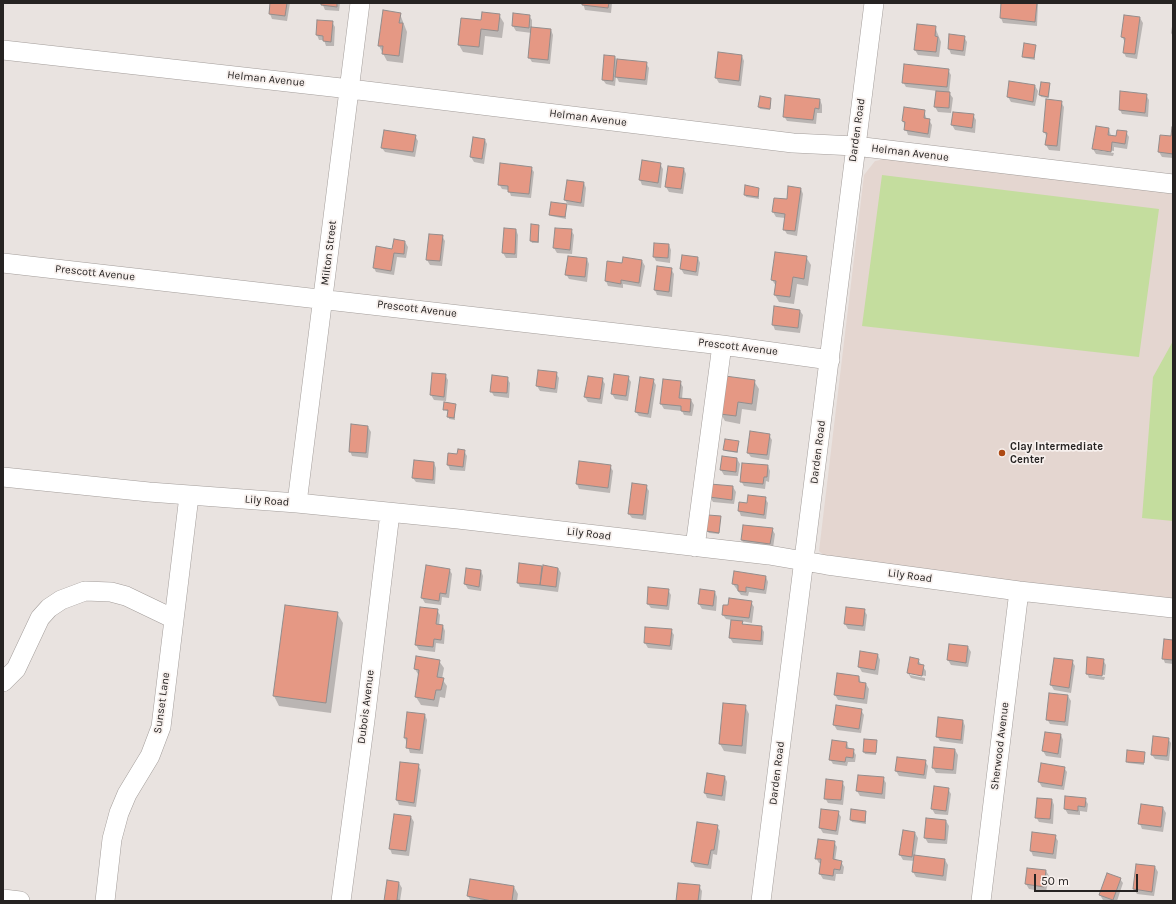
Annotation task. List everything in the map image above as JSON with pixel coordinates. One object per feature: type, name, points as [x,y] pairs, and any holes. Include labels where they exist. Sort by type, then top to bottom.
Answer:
[{"type":"street","name":"Milton Street","points":[[297,503],[360,3]]},
{"type":"street","name":"Darden Road","points":[[761,901],[874,3]]},
{"type":"street","name":"Helman Avenue","points":[[3,50],[350,89],[785,142],[855,146],[1173,184]]},
{"type":"street","name":"Prescott Avenue","points":[[3,263],[323,298],[722,345],[830,360]]},
{"type":"street","points":[[695,547],[722,345]]},
{"type":"street","name":"Lily Road","points":[[3,477],[190,496],[297,503],[542,528],[769,555],[1019,591],[1173,608]]},
{"type":"street","name":"Sunset Lane","points":[[105,901],[112,839],[119,813],[127,794],[150,756],[161,727],[190,496]]},
{"type":"street","name":"Dubois Avenue","points":[[341,901],[390,513]]},
{"type":"street","points":[[3,682],[16,669],[40,618],[49,608],[61,600],[85,591],[111,592],[126,596],[174,619]]},
{"type":"street","name":"Sherwood Avenue","points":[[981,901],[1019,591]]},
{"type":"street","points":[[3,899],[20,901]]},
{"type":"shaded area","name":"Clay Intermediate Center","points":[[889,158],[1173,191],[1173,601],[1076,590],[823,555],[819,551],[864,175],[875,161]]},
{"type":"green space","points":[[882,175],[1159,209],[1139,357],[862,326]]},
{"type":"green space","points":[[1173,341],[1173,521],[1142,518],[1153,377]]},
{"type":"building","points":[[270,3],[287,3],[285,16],[269,14]]},
{"type":"building","points":[[321,3],[337,3],[337,7],[321,5]]},
{"type":"building","points":[[582,3],[609,3],[608,8],[582,5]]},
{"type":"building","points":[[1001,3],[1037,3],[1035,22],[1000,18]]},
{"type":"building","points":[[383,10],[401,13],[399,23],[403,23],[399,56],[382,54],[383,46],[378,46]]},
{"type":"building","points":[[482,12],[500,14],[498,31],[481,29],[479,47],[458,45],[461,18],[481,20]]},
{"type":"building","points":[[513,13],[530,15],[529,28],[512,26]]},
{"type":"building","points":[[1124,15],[1140,17],[1135,54],[1123,53],[1125,38],[1121,37]]},
{"type":"building","points":[[317,20],[333,21],[331,42],[323,41],[323,36],[316,35]]},
{"type":"building","points":[[917,24],[936,26],[935,36],[938,37],[936,52],[914,50]]},
{"type":"building","points":[[531,27],[551,29],[548,60],[528,58]]},
{"type":"building","points":[[949,34],[965,36],[963,51],[948,49]]},
{"type":"building","points":[[1024,43],[1036,45],[1034,58],[1022,57]]},
{"type":"building","points":[[718,52],[742,55],[739,81],[715,78]]},
{"type":"building","points":[[604,55],[615,56],[613,81],[602,80]]},
{"type":"building","points":[[617,59],[647,62],[645,80],[615,77]]},
{"type":"building","points":[[904,64],[949,69],[947,87],[902,83]]},
{"type":"building","points":[[1009,81],[1035,85],[1033,102],[1007,97]]},
{"type":"building","points":[[1041,82],[1050,83],[1048,97],[1039,95]]},
{"type":"building","points":[[936,91],[950,92],[949,108],[934,107]]},
{"type":"building","points":[[1120,91],[1147,94],[1145,113],[1119,110]]},
{"type":"building","points":[[785,95],[820,99],[819,109],[815,108],[813,120],[783,117]]},
{"type":"building","points":[[760,96],[771,98],[770,109],[758,107]]},
{"type":"building","points":[[1046,99],[1062,101],[1057,146],[1045,145],[1047,133],[1043,132]]},
{"type":"building","points":[[904,107],[925,110],[924,118],[930,119],[928,134],[904,130],[905,122],[902,121]]},
{"type":"building","points":[[953,112],[974,114],[972,128],[951,125]]},
{"type":"building","points":[[1096,126],[1109,128],[1108,135],[1116,136],[1117,130],[1127,131],[1125,144],[1112,142],[1111,152],[1092,149]]},
{"type":"building","points":[[1172,127],[1173,154],[1158,152],[1160,135],[1171,136]]},
{"type":"building","points":[[384,130],[416,135],[413,152],[381,148]]},
{"type":"building","points":[[473,137],[485,139],[482,159],[470,157]]},
{"type":"building","points":[[642,160],[661,163],[658,183],[639,180]]},
{"type":"building","points":[[500,163],[532,167],[529,194],[508,192],[508,186],[498,185]]},
{"type":"building","points":[[668,166],[684,168],[681,189],[665,187]]},
{"type":"building","points":[[567,180],[584,182],[581,203],[564,200]]},
{"type":"building","points":[[745,185],[759,188],[758,197],[744,195]]},
{"type":"building","points":[[788,186],[801,188],[795,231],[783,230],[785,214],[772,212],[774,198],[787,199]]},
{"type":"building","points":[[551,202],[567,204],[565,217],[549,215]]},
{"type":"building","points":[[531,224],[539,225],[538,242],[530,241]]},
{"type":"building","points":[[504,228],[516,229],[515,254],[502,253]]},
{"type":"building","points":[[555,228],[572,229],[570,250],[553,248]]},
{"type":"building","points":[[429,234],[443,235],[440,261],[426,260]]},
{"type":"building","points":[[394,239],[405,241],[404,254],[394,253],[391,271],[373,268],[376,246],[392,249]]},
{"type":"building","points":[[654,243],[669,244],[668,258],[653,257]]},
{"type":"building","points":[[775,252],[807,256],[804,279],[793,277],[790,297],[774,295],[776,281],[771,280]]},
{"type":"building","points":[[682,255],[698,257],[696,272],[680,269]]},
{"type":"building","points":[[568,256],[587,258],[585,277],[565,275]]},
{"type":"building","points":[[623,257],[642,260],[639,283],[621,280],[621,284],[605,281],[607,261],[622,263]]},
{"type":"building","points":[[657,266],[672,268],[669,292],[654,290]]},
{"type":"building","points":[[774,306],[800,310],[798,328],[772,325]]},
{"type":"building","points":[[538,370],[557,372],[555,389],[536,386]]},
{"type":"building","points":[[432,373],[446,374],[444,397],[430,395]]},
{"type":"building","points":[[614,374],[629,376],[626,396],[611,394]]},
{"type":"building","points":[[492,375],[508,377],[507,393],[490,392]]},
{"type":"building","points":[[588,376],[603,378],[600,399],[584,397]]},
{"type":"building","points":[[725,376],[755,380],[752,404],[738,402],[736,416],[720,414]]},
{"type":"building","points":[[640,377],[654,379],[648,414],[635,412]]},
{"type":"building","points":[[663,379],[681,381],[679,398],[691,399],[690,412],[681,411],[681,406],[660,404]]},
{"type":"building","points":[[444,402],[456,404],[454,418],[447,417],[448,410],[443,410]]},
{"type":"building","points":[[351,424],[368,426],[366,453],[349,452]]},
{"type":"building","points":[[750,431],[770,434],[767,455],[747,453]]},
{"type":"building","points":[[725,439],[739,441],[737,452],[723,450]]},
{"type":"building","points":[[458,449],[465,450],[463,467],[447,465],[448,453],[457,454]]},
{"type":"building","points":[[722,456],[737,458],[736,472],[720,470]]},
{"type":"building","points":[[414,460],[434,462],[433,480],[412,478]]},
{"type":"building","points":[[579,461],[611,465],[608,488],[576,484]]},
{"type":"building","points":[[742,463],[768,465],[767,477],[764,477],[763,484],[740,482]]},
{"type":"building","points":[[632,483],[647,485],[643,515],[628,514]]},
{"type":"building","points":[[710,484],[733,486],[732,500],[709,497]]},
{"type":"building","points":[[748,495],[766,497],[764,515],[738,511],[739,502],[747,503]]},
{"type":"building","points":[[708,515],[721,516],[719,533],[706,531]]},
{"type":"building","points":[[743,525],[773,528],[770,544],[741,540]]},
{"type":"building","points":[[519,563],[542,566],[540,585],[517,583]]},
{"type":"building","points":[[426,565],[450,569],[446,594],[440,593],[439,601],[421,598]]},
{"type":"building","points":[[543,565],[558,568],[556,587],[540,585]]},
{"type":"building","points":[[466,568],[481,570],[479,587],[464,584]]},
{"type":"building","points":[[734,571],[766,576],[764,590],[746,587],[746,592],[738,591],[738,585],[732,584]]},
{"type":"building","points":[[648,587],[669,589],[667,606],[647,604]]},
{"type":"building","points":[[700,589],[715,591],[713,606],[698,604]]},
{"type":"building","points":[[729,598],[752,601],[749,618],[722,615],[723,605],[728,605]]},
{"type":"building","points":[[285,605],[338,612],[326,703],[273,696]]},
{"type":"building","points":[[420,607],[438,609],[436,624],[443,625],[441,640],[434,639],[433,647],[415,645]]},
{"type":"building","points":[[846,607],[865,609],[863,626],[844,624]]},
{"type":"building","points":[[731,620],[743,621],[742,624],[762,626],[761,641],[729,638]]},
{"type":"building","points":[[645,627],[672,629],[670,646],[644,643]]},
{"type":"building","points":[[1164,639],[1173,640],[1173,660],[1162,659]]},
{"type":"building","points":[[949,644],[968,646],[966,663],[947,660]]},
{"type":"building","points":[[860,651],[878,654],[875,670],[858,667]]},
{"type":"building","points":[[416,656],[440,660],[437,677],[444,678],[441,690],[436,690],[434,700],[415,697],[419,670],[414,669]]},
{"type":"building","points":[[910,657],[919,659],[918,664],[924,665],[922,676],[907,673]]},
{"type":"building","points":[[1087,657],[1104,659],[1102,676],[1086,674]]},
{"type":"building","points":[[1054,658],[1073,660],[1069,688],[1050,685]]},
{"type":"building","points":[[837,673],[859,676],[859,682],[866,683],[864,699],[834,695]]},
{"type":"building","points":[[1049,693],[1068,695],[1065,722],[1046,720]]},
{"type":"building","points":[[723,703],[746,705],[742,746],[719,744]]},
{"type":"building","points":[[836,705],[862,709],[859,729],[833,725]]},
{"type":"building","points":[[407,712],[425,714],[420,750],[406,748],[407,738],[404,738]]},
{"type":"building","points":[[938,717],[963,720],[961,740],[936,737]]},
{"type":"building","points":[[1045,732],[1061,734],[1058,754],[1042,751]]},
{"type":"building","points":[[1153,736],[1169,738],[1167,756],[1151,755]]},
{"type":"building","points":[[864,739],[877,740],[876,753],[863,752]]},
{"type":"building","points":[[832,740],[847,742],[846,748],[854,749],[853,758],[846,757],[845,762],[829,760]]},
{"type":"building","points":[[934,747],[955,749],[953,770],[932,768]]},
{"type":"building","points":[[1127,750],[1145,752],[1144,763],[1126,762]]},
{"type":"building","points":[[897,757],[926,760],[924,775],[895,771]]},
{"type":"building","points":[[400,762],[419,764],[414,803],[396,800]]},
{"type":"building","points":[[1041,763],[1065,767],[1062,786],[1038,782]]},
{"type":"building","points":[[707,773],[725,776],[722,796],[704,793]]},
{"type":"building","points":[[858,775],[884,777],[882,794],[856,791]]},
{"type":"building","points":[[826,779],[843,781],[841,800],[824,799]]},
{"type":"building","points":[[934,786],[949,788],[946,811],[931,809]]},
{"type":"building","points":[[1065,796],[1086,798],[1085,807],[1078,806],[1078,811],[1064,809]]},
{"type":"building","points":[[1037,798],[1052,799],[1050,819],[1035,818]]},
{"type":"building","points":[[1141,804],[1163,807],[1161,827],[1138,824]]},
{"type":"building","points":[[821,809],[839,811],[836,831],[819,828]]},
{"type":"building","points":[[851,809],[866,811],[865,822],[850,820]]},
{"type":"building","points":[[394,814],[411,816],[406,851],[389,849]]},
{"type":"building","points":[[926,818],[946,820],[945,840],[924,838]]},
{"type":"building","points":[[697,822],[718,825],[714,850],[711,850],[708,865],[691,862]]},
{"type":"building","points":[[903,830],[915,832],[912,857],[899,855]]},
{"type":"building","points":[[1032,832],[1056,835],[1053,854],[1030,851]]},
{"type":"building","points":[[818,839],[835,841],[833,859],[842,861],[840,870],[834,869],[833,876],[819,874],[821,859],[815,859]]},
{"type":"building","points":[[914,855],[945,859],[943,876],[912,872]]},
{"type":"building","points":[[1136,864],[1155,866],[1152,892],[1133,889]]},
{"type":"building","points":[[1027,868],[1046,870],[1044,887],[1025,884]]},
{"type":"building","points":[[1107,873],[1121,878],[1113,900],[1099,895]]},
{"type":"building","points":[[470,879],[514,886],[512,901],[492,901],[467,896]]},
{"type":"building","points":[[387,880],[399,882],[397,900],[404,901],[384,901]]},
{"type":"building","points":[[678,883],[700,885],[698,901],[676,901]]},
{"type":"place","name":"Clay Intermediate Center","points":[[1002,453]]}]
